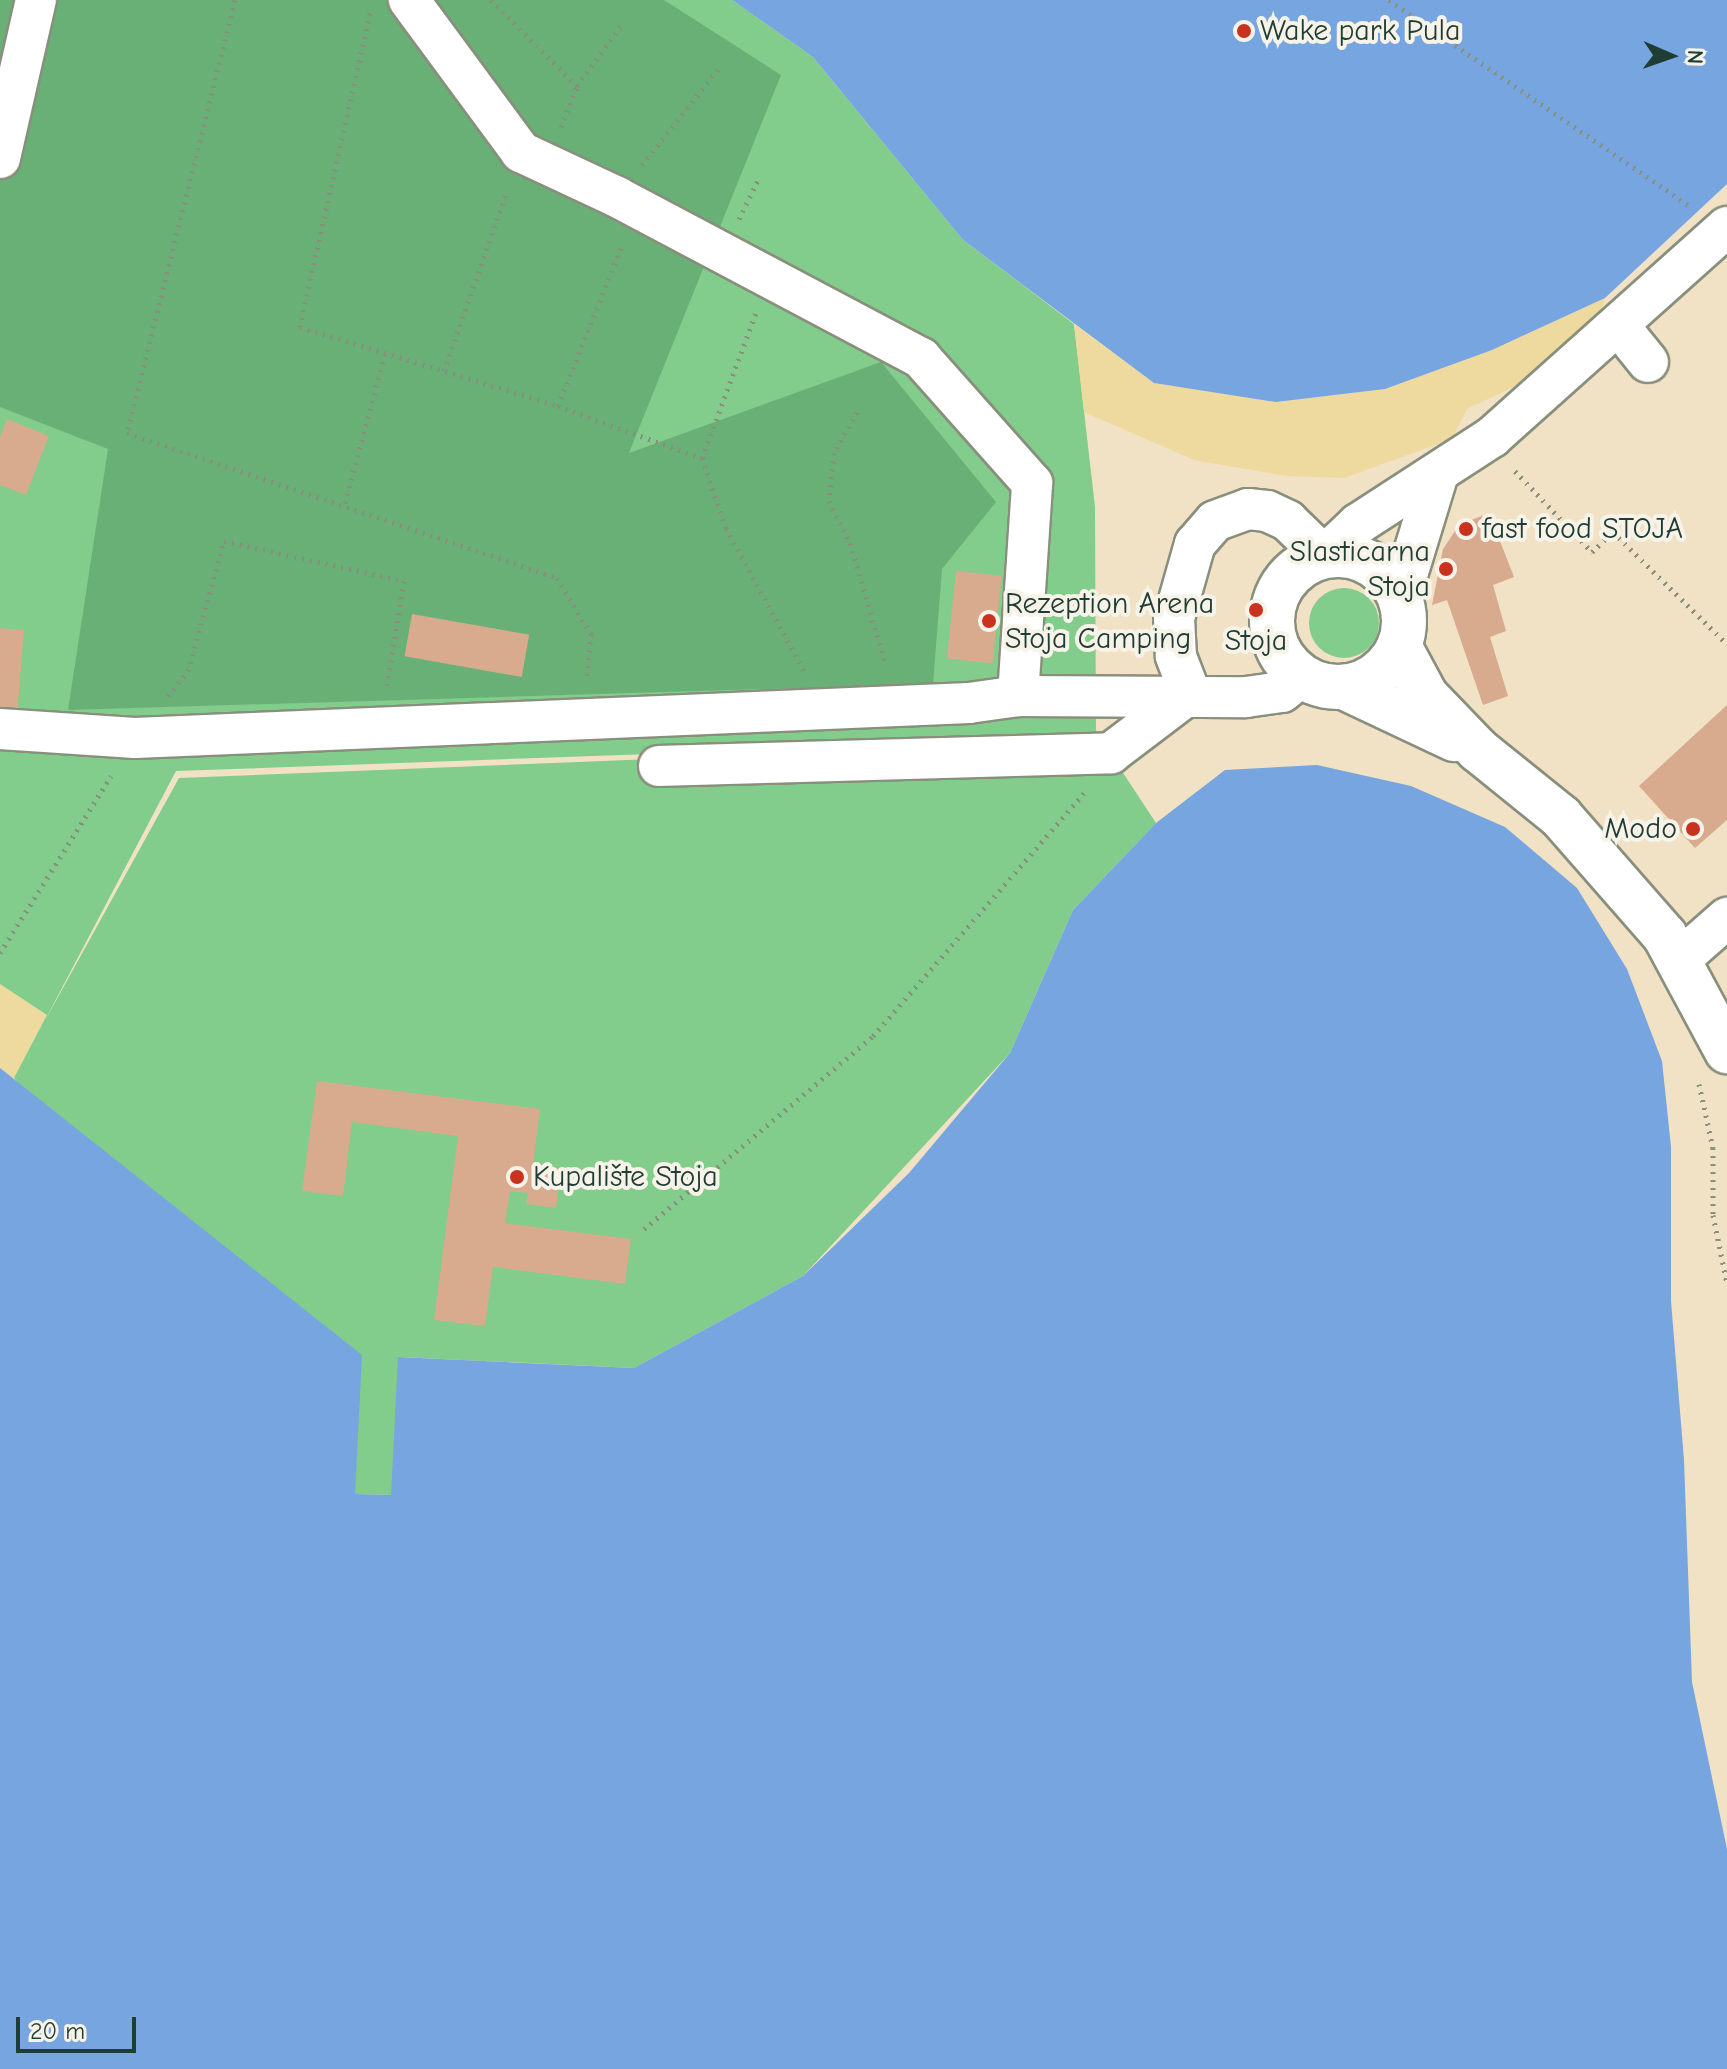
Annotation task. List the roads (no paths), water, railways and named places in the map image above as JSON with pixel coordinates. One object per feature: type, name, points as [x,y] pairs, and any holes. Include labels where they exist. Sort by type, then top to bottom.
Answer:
[{"type":"main road","points":[[1344,687],[1381,671],[1399,646],[1404,617],[1400,598],[1378,568],[1362,559],[1324,556],[1287,579],[1274,609],[1276,642],[1302,676],[1324,686],[1344,687],[1478,750]]},
{"type":"main road","points":[[1399,646],[1426,696],[1478,750],[1561,817],[1665,936],[1679,960],[1712,1063]]},
{"type":"street","points":[[0,158],[36,0]]},
{"type":"street","points":[[409,0],[533,158],[627,202],[921,358],[1032,483],[1018,696]]},
{"type":"street","points":[[1190,693],[1176,656],[1174,618],[1195,544],[1215,521],[1248,509],[1267,511],[1288,521],[1324,556],[1358,524],[1437,477],[1492,437],[1619,326],[1711,219]]},
{"type":"street","points":[[1619,326],[1648,362]]},
{"type":"street","points":[[1400,598],[1437,477]]},
{"type":"street","points":[[0,729],[135,738],[897,706],[1018,696],[1190,693],[1246,697],[1282,692],[1302,676]]},
{"type":"street","points":[[659,766],[1111,753],[1190,693]]},
{"type":"street","points":[[1679,960],[1727,918]]},
{"type":"water","points":[[732,0],[1727,0],[1727,184],[1605,298],[1492,350],[1385,389],[1276,402],[1154,383],[963,240],[813,57]]},
{"type":"water","points":[[1317,765],[1411,786],[1505,827],[1577,888],[1627,969],[1662,1061],[1671,1147],[1671,1301],[1684,1460],[1692,1682],[1727,1849],[1727,2069],[0,2069],[0,1068],[362,1355],[355,1494],[391,1495],[398,1357],[634,1368],[803,1276],[909,1173],[1010,1053],[1073,910],[1156,823],[1225,770]]},
{"type":"place","name":"Wake park Pula","points":[[1244,31]]},
{"type":"place","name":"fast food STOJA","points":[[1466,529]]},
{"type":"place","name":"Slasticarna Stoja","points":[[1446,569]]},
{"type":"place","name":"Stoja","points":[[1256,610]]},
{"type":"place","name":"Rezeption Arena Stoja Camping","points":[[989,621]]},
{"type":"place","name":"Modo","points":[[1693,829]]},
{"type":"place","name":"Kupalište Stoja","points":[[517,1177]]}]
